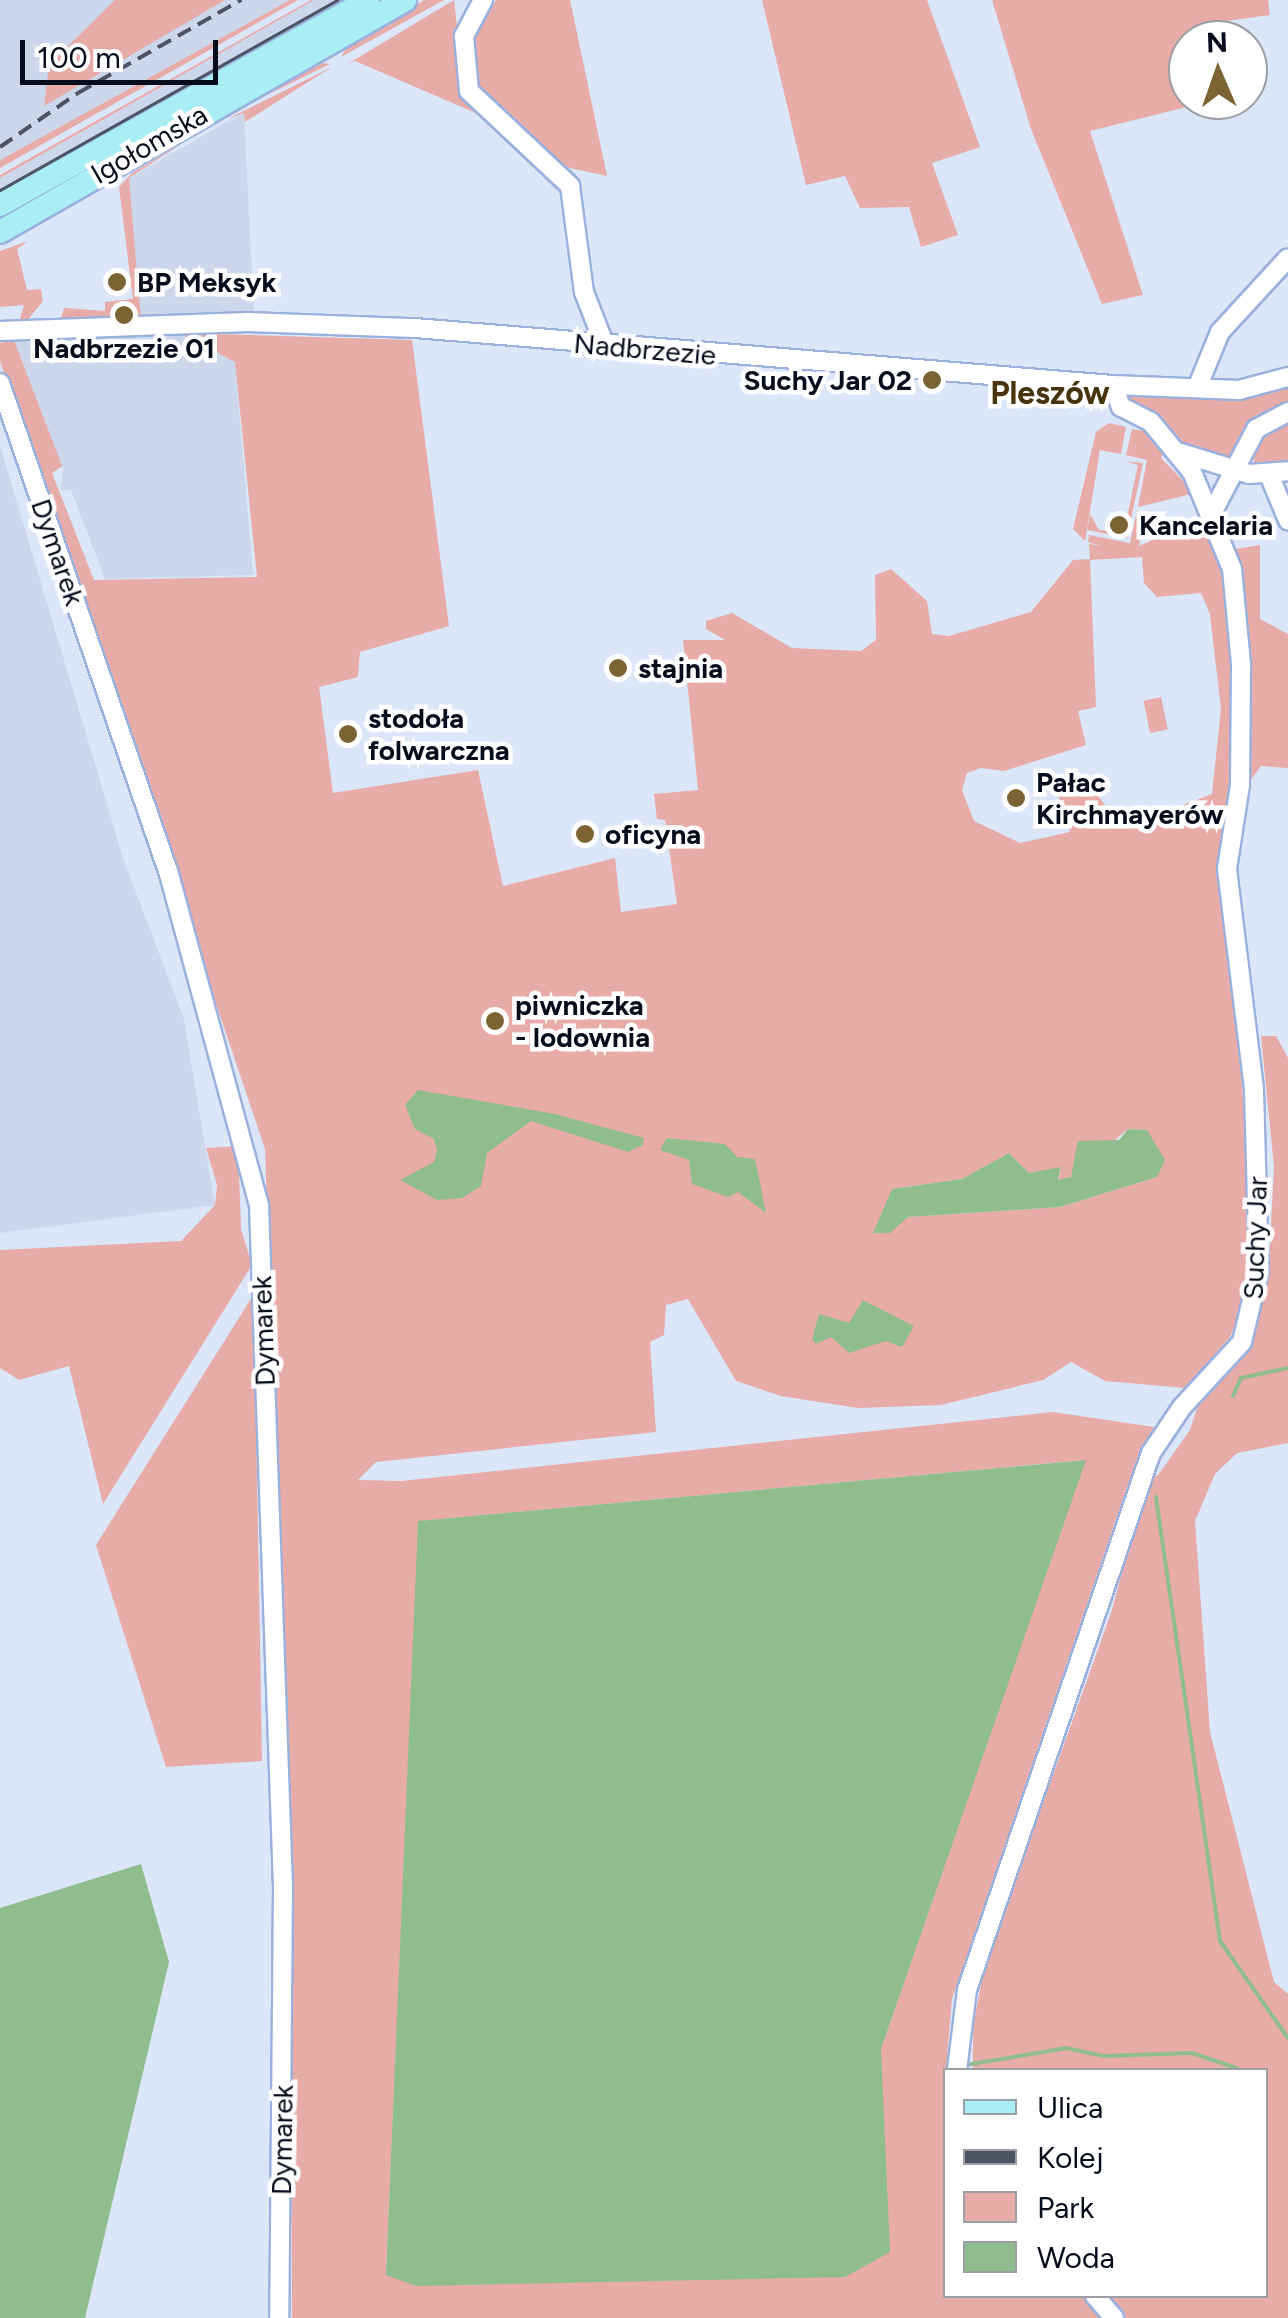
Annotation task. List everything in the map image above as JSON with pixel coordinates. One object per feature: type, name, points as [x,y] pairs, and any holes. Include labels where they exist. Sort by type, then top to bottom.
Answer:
[{"type":"main road","name":"Igołomska","points":[[0,206],[368,0]]},
{"type":"main road","name":"Igołomska","points":[[0,232],[405,0]]},
{"type":"street","points":[[483,0],[464,36],[469,91],[570,186],[584,292],[605,346]]},
{"type":"street","points":[[1196,388],[1220,332],[1288,258]]},
{"type":"street","name":"Nadbrzezie","points":[[0,331],[248,322],[415,328],[1112,385],[1239,390],[1288,377]]},
{"type":"street","name":"Dymarek","points":[[0,384],[169,874],[259,1206],[283,1888],[279,2318]]},
{"type":"street","name":"Suchy Jar","points":[[957,2068],[967,1990],[1151,1453],[1182,1407],[1242,1342],[1256,1296],[1254,1089],[1227,869],[1240,785],[1241,664],[1232,569],[1212,511],[1178,452],[1151,422],[1121,406],[1112,385]]},
{"type":"street","points":[[1212,511],[1261,423],[1288,412]]},
{"type":"street","points":[[1178,452],[1234,470],[1279,474],[1288,520]]},
{"type":"street","points":[[1097,2298],[1114,2318]]},
{"type":"shaded area","points":[[0,0],[290,0],[0,160]]},
{"type":"shaded area","points":[[314,0],[344,0],[0,193],[0,178]]},
{"type":"shaded area","points":[[244,112],[255,333],[182,333],[235,362],[253,575],[105,579],[71,490],[60,490],[63,470],[14,340],[142,335],[129,178]]},
{"type":"shaded area","points":[[0,445],[123,858],[184,1019],[215,1205],[0,1233]]},
{"type":"green space","points":[[115,0],[225,0],[44,106],[49,65]]},
{"type":"green space","points":[[290,0],[298,0],[0,168],[0,160]]},
{"type":"green space","points":[[314,0],[0,178],[0,175]]},
{"type":"green space","points":[[424,0],[444,0],[341,57],[346,49]]},
{"type":"green space","points":[[454,0],[464,85],[478,114],[355,61],[346,65]]},
{"type":"green space","points":[[496,0],[570,0],[607,176],[561,166],[472,89],[473,31]]},
{"type":"green space","points":[[762,0],[927,0],[980,147],[932,163],[958,235],[921,247],[909,207],[860,208],[845,176],[806,185]]},
{"type":"green space","points":[[992,0],[1268,0],[1270,15],[1234,20],[1168,20],[1168,112],[1090,131],[1143,295],[1102,304],[1031,129]]},
{"type":"green space","points":[[322,63],[330,64],[247,105]]},
{"type":"green space","points":[[332,67],[245,122],[244,113],[227,119]]},
{"type":"green space","points":[[183,143],[129,178],[141,319],[61,318],[64,308],[105,311],[105,302],[133,299],[119,187],[132,173]]},
{"type":"green space","points":[[28,241],[17,249],[27,290],[41,289],[43,301],[26,322],[20,319],[24,305],[0,307],[0,251]]},
{"type":"green space","points":[[179,333],[412,340],[449,626],[360,652],[358,677],[319,687],[333,793],[478,770],[503,886],[615,858],[621,912],[677,904],[665,820],[657,819],[654,794],[698,790],[683,640],[725,640],[706,629],[706,621],[732,613],[792,648],[861,651],[876,640],[875,575],[891,569],[927,601],[932,634],[949,636],[1031,612],[1073,560],[1090,559],[1089,544],[1102,546],[1088,542],[1089,535],[1130,543],[1137,511],[1144,513],[1139,546],[1202,519],[1217,552],[1260,545],[1260,619],[1288,634],[1288,768],[1261,766],[1246,786],[1224,881],[1248,1155],[1246,1302],[1230,1337],[1185,1388],[1105,1381],[1071,1362],[1043,1380],[941,1405],[858,1408],[781,1396],[736,1381],[688,1299],[666,1305],[664,1335],[650,1342],[656,1432],[376,1462],[358,1480],[401,1481],[1053,1412],[1154,1427],[1127,1487],[952,1999],[946,2068],[943,2068],[943,2298],[1086,2298],[1102,2318],[292,2318],[289,1817],[265,1149],[0,361],[0,343],[14,340],[62,466],[52,473],[94,580],[257,577],[235,362]],"holes":[[[1142,557],[1144,583],[1157,597],[1201,593],[1210,614],[1221,709],[1212,794],[1123,828],[1087,782],[1058,795],[1070,832],[1020,843],[974,821],[962,790],[967,773],[981,768],[1004,771],[1086,745],[1078,711],[1096,707],[1090,560]],[[1128,1129],[1147,1130],[1157,1177],[1060,1207],[908,1217],[892,1189],[962,1179],[1009,1153],[1029,1173],[1061,1168],[1058,1181],[1072,1177]],[[1085,1460],[881,2049],[386,2275],[419,1521]]]},
{"type":"green space","points":[[1288,384],[1288,408],[1255,416],[1229,461],[1180,443],[1123,400],[1122,391]]},
{"type":"green space","points":[[1288,417],[1288,461],[1254,467],[1255,440]]},
{"type":"green space","points":[[1109,423],[1126,427],[1121,454],[1100,450],[1085,541],[1073,529],[1096,432]]},
{"type":"green space","points":[[1132,429],[1150,432],[1166,447],[1161,458],[1195,493],[1138,507],[1147,460],[1126,455]]},
{"type":"green space","points":[[1125,461],[1143,463],[1127,538],[1087,530],[1090,514],[1099,530],[1124,532],[1138,465]]},
{"type":"green space","points":[[1161,697],[1168,729],[1150,733],[1143,701]]},
{"type":"green space","points":[[1261,1036],[1276,1036],[1288,1058],[1288,1443],[1237,1453],[1215,1474],[1195,1521],[1210,1732],[1274,1982],[1288,1994],[1288,2318],[1126,2318],[1107,2298],[1268,2298],[1268,2068],[973,2068],[973,2027],[984,1968],[1111,1613],[1147,1480],[1158,1475],[1190,1430],[1198,1405],[1254,1337],[1268,1280],[1274,1167]]},
{"type":"green space","points":[[238,1146],[241,1229],[252,1265],[103,1504],[69,1366],[19,1380],[0,1368],[0,1250],[181,1241],[215,1205],[217,1185],[206,1148]]},
{"type":"green space","points":[[254,1294],[262,1761],[166,1767],[96,1545]]},
{"type":"water","points":[[418,1090],[555,1114],[644,1138],[643,1145],[628,1152],[531,1121],[487,1153],[481,1186],[462,1198],[437,1200],[400,1180],[434,1162],[437,1150],[434,1139],[415,1129],[405,1105]]},
{"type":"water","points":[[1128,1129],[1147,1130],[1165,1160],[1157,1177],[1060,1207],[908,1217],[890,1233],[873,1233],[892,1189],[962,1179],[1009,1153],[1029,1173],[1061,1167],[1058,1180],[1071,1177],[1078,1141],[1119,1140]]},
{"type":"water","points":[[667,1138],[725,1144],[737,1157],[755,1159],[766,1213],[738,1192],[728,1197],[692,1184],[689,1160],[660,1150]]},
{"type":"water","points":[[863,1300],[914,1326],[902,1347],[886,1341],[849,1353],[831,1337],[816,1344],[812,1339],[819,1314],[849,1323]]},
{"type":"water","points":[[1086,1460],[881,2049],[890,2252],[845,2277],[416,2286],[386,2275],[418,1521]]},
{"type":"water","points":[[141,1864],[169,1962],[85,2318],[0,2318],[0,1908]]},
{"type":"waterway","points":[[1233,1396],[1241,1378],[1288,1368]]},
{"type":"waterway","points":[[1156,1497],[1220,1941],[1288,2038]]},
{"type":"waterway","points":[[966,2065],[1066,2048],[1105,2056],[1192,2053],[1237,2068]]},
{"type":"tram line","points":[[0,190],[337,0]]},
{"type":"railway","points":[[0,147],[78,93],[241,0]]},
{"type":"place","name":"BP Meksyk","points":[[117,282]]},
{"type":"place","name":"Nadbrzezie 01","points":[[124,315]]},
{"type":"place","name":"Suchy Jar 02","points":[[932,380]]},
{"type":"place","name":"Kancelaria","points":[[1119,525]]},
{"type":"place","name":"stajnia","points":[[618,668]]},
{"type":"place","name":"stodoła folwarczna","points":[[348,734]]},
{"type":"place","name":"Pałac Kirchmayerów","points":[[1016,798]]},
{"type":"place","name":"oficyna","points":[[585,834]]},
{"type":"place","name":"piwniczka - lodownia","points":[[495,1021]]},
{"type":"district","name":"Pleszów","points":[[1050,393]]}]
